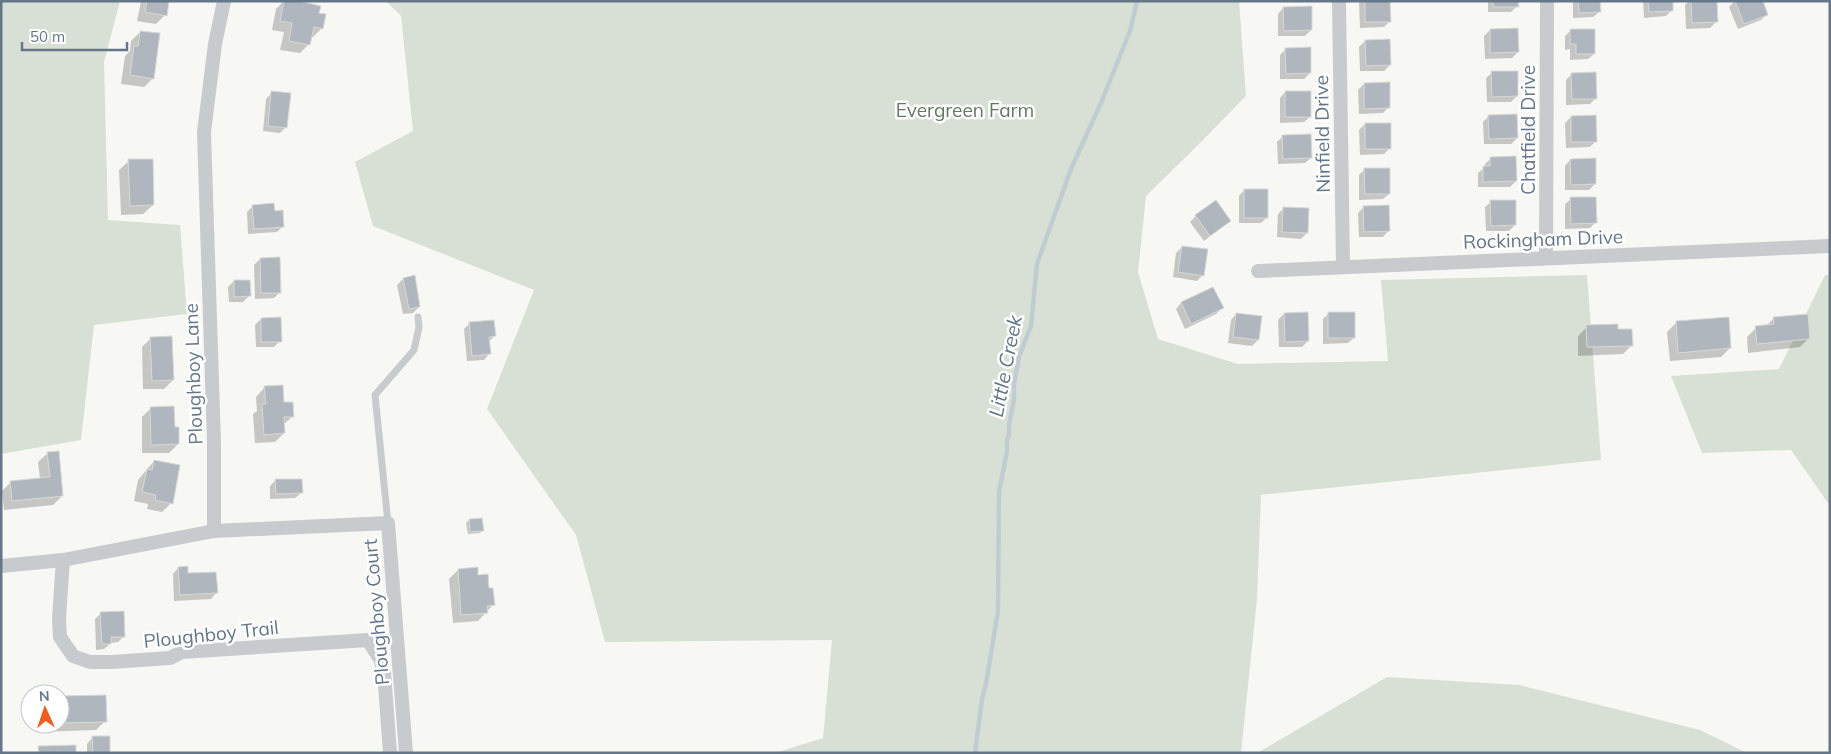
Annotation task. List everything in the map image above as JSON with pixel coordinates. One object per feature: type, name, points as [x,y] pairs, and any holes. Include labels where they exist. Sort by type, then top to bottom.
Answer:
[{"type":"street","name":"Ploughboy Lane","points":[[214,531],[214,443],[204,132],[214,44],[224,1]]},
{"type":"street","name":"Ninfield Drive","points":[[1339,1],[1343,266]]},
{"type":"street","name":"Chatfield Drive","points":[[1546,258],[1547,1]]},
{"type":"street","name":"Rockingham Drive","points":[[1258,271],[1830,246]]},
{"type":"street","name":"Ploughboy Court","points":[[214,531],[388,523],[406,753]]},
{"type":"street","points":[[1,566],[63,560],[214,531]]},
{"type":"street","name":"Ploughboy Trail","points":[[63,560],[58,618],[60,637],[73,656],[90,662],[170,658],[182,652],[368,640],[380,659],[384,672],[390,753]]},
{"type":"lane","points":[[388,523],[375,394],[414,350],[419,327],[418,317]]},
{"type":"green space","points":[[1,1],[120,1],[104,62],[108,220],[180,225],[187,314],[94,325],[81,440],[1,454]]},
{"type":"green space","name":"Evergreen Farm","points":[[386,1],[1239,1],[1246,96],[1146,196],[1138,272],[1158,339],[1238,364],[1388,361],[1381,280],[1587,275],[1601,460],[1261,495],[1257,599],[1241,753],[775,753],[823,738],[832,640],[605,642],[576,535],[487,409],[534,290],[373,226],[355,162],[413,131],[401,16]]},
{"type":"green space","points":[[1825,275],[1830,275],[1830,503],[1828,503],[1791,450],[1702,453],[1671,376],[1779,369]]},
{"type":"green space","points":[[1387,677],[1519,685],[1700,730],[1747,753],[1257,753]]},
{"type":"building","points":[[147,1],[169,1],[167,16],[145,12]]},
{"type":"building","points":[[284,1],[299,1],[321,6],[319,13],[326,14],[323,29],[314,27],[310,45],[289,41],[292,23],[280,21]]},
{"type":"building","points":[[1365,1],[1390,1],[1391,22],[1365,22]]},
{"type":"building","points":[[1493,1],[1518,1],[1519,7],[1493,7]]},
{"type":"building","points":[[1578,1],[1600,1],[1601,12],[1579,13]]},
{"type":"building","points":[[1648,1],[1673,1],[1673,11],[1649,12]]},
{"type":"building","points":[[1691,1],[1717,1],[1718,22],[1692,23]]},
{"type":"building","points":[[1735,1],[1763,1],[1768,15],[1744,24]]},
{"type":"building","points":[[1312,6],[1312,30],[1284,31],[1283,7]]},
{"type":"building","points":[[1518,28],[1519,52],[1490,53],[1490,29]]},
{"type":"building","points":[[1570,29],[1595,29],[1595,54],[1576,54],[1576,44],[1570,44]]},
{"type":"building","points":[[140,31],[160,33],[154,79],[130,75],[134,46],[138,46]]},
{"type":"building","points":[[1390,39],[1391,65],[1366,66],[1365,40]]},
{"type":"building","points":[[1311,47],[1311,73],[1286,74],[1285,48]]},
{"type":"building","points":[[1491,71],[1518,71],[1518,96],[1492,97]]},
{"type":"building","points":[[1596,72],[1597,99],[1572,99],[1571,73]]},
{"type":"building","points":[[1390,82],[1390,108],[1364,109],[1364,83]]},
{"type":"building","points":[[271,91],[291,93],[287,128],[268,126]]},
{"type":"building","points":[[1285,91],[1311,91],[1311,117],[1285,117]]},
{"type":"building","points":[[1517,114],[1518,138],[1489,139],[1488,115]]},
{"type":"building","points":[[1596,115],[1597,142],[1571,142],[1571,116]]},
{"type":"building","points":[[1365,123],[1391,123],[1391,149],[1365,149]]},
{"type":"building","points":[[1311,134],[1312,158],[1283,159],[1282,135]]},
{"type":"building","points":[[1516,156],[1517,181],[1483,182],[1483,166],[1490,166],[1490,157]]},
{"type":"building","points":[[1596,158],[1596,184],[1571,185],[1570,159]]},
{"type":"building","points":[[128,159],[153,159],[154,205],[130,206]]},
{"type":"building","points":[[1364,168],[1390,168],[1390,194],[1365,194]]},
{"type":"building","points":[[1244,189],[1268,189],[1268,218],[1244,218]]},
{"type":"building","points":[[1570,197],[1596,197],[1597,223],[1571,224]]},
{"type":"building","points":[[1216,200],[1231,221],[1210,236],[1195,215]]},
{"type":"building","points":[[1490,200],[1516,200],[1516,225],[1491,226]]},
{"type":"building","points":[[274,203],[275,211],[283,210],[284,227],[254,229],[252,205]]},
{"type":"building","points":[[1389,205],[1390,231],[1364,232],[1363,206]]},
{"type":"building","points":[[1283,207],[1309,208],[1308,233],[1282,232]]},
{"type":"building","points":[[1182,246],[1208,249],[1204,276],[1178,272]]},
{"type":"building","points":[[280,257],[281,293],[261,293],[260,258]]},
{"type":"building","points":[[415,275],[420,307],[409,309],[403,278]]},
{"type":"building","points":[[234,280],[250,280],[251,296],[234,297]]},
{"type":"building","points":[[1213,287],[1224,308],[1191,324],[1181,302]]},
{"type":"building","points":[[1308,312],[1309,341],[1285,342],[1284,313]]},
{"type":"building","points":[[1328,312],[1355,312],[1355,338],[1328,338]]},
{"type":"building","points":[[1236,313],[1262,316],[1259,340],[1233,337]]},
{"type":"building","points":[[1808,314],[1810,339],[1757,344],[1755,326],[1774,324],[1773,317]]},
{"type":"building","points":[[281,317],[282,342],[261,342],[261,318]]},
{"type":"building","points":[[1729,317],[1731,348],[1678,353],[1676,321]]},
{"type":"building","points":[[494,320],[496,336],[489,337],[491,354],[472,356],[469,322]]},
{"type":"building","points":[[1618,324],[1618,329],[1632,329],[1633,346],[1587,347],[1586,325]]},
{"type":"building","points":[[172,336],[174,380],[152,381],[150,337]]},
{"type":"building","points":[[283,385],[284,402],[293,402],[294,417],[284,417],[285,433],[264,435],[262,404],[266,404],[264,386]]},
{"type":"building","points":[[174,406],[175,427],[179,427],[179,444],[151,445],[150,407]]},
{"type":"building","points":[[59,451],[63,496],[12,501],[10,481],[50,477],[47,452]]},
{"type":"building","points":[[154,460],[180,465],[173,504],[155,500],[156,495],[142,492],[147,469],[152,470]]},
{"type":"building","points":[[275,479],[302,479],[303,493],[276,494]]},
{"type":"building","points":[[482,518],[484,531],[470,532],[469,519]]},
{"type":"building","points":[[188,566],[188,573],[216,572],[218,593],[180,595],[178,567]]},
{"type":"building","points":[[478,567],[478,575],[488,574],[489,588],[493,588],[495,605],[487,606],[488,613],[461,615],[458,569]]},
{"type":"building","points":[[124,611],[125,637],[111,637],[111,644],[102,644],[100,612]]},
{"type":"building","points":[[106,695],[107,722],[70,723],[70,696]]},
{"type":"building","points":[[92,736],[110,736],[110,753],[93,753]]},
{"type":"building","points":[[76,745],[76,753],[39,753],[38,746]]},
{"type":"waterway","name":"Little Creek","points":[[975,753],[982,699],[998,611],[999,492],[1007,451],[1014,399],[1014,384],[1019,357],[1031,326],[1037,264],[1071,169],[1101,103],[1130,31],[1137,1]]}]
